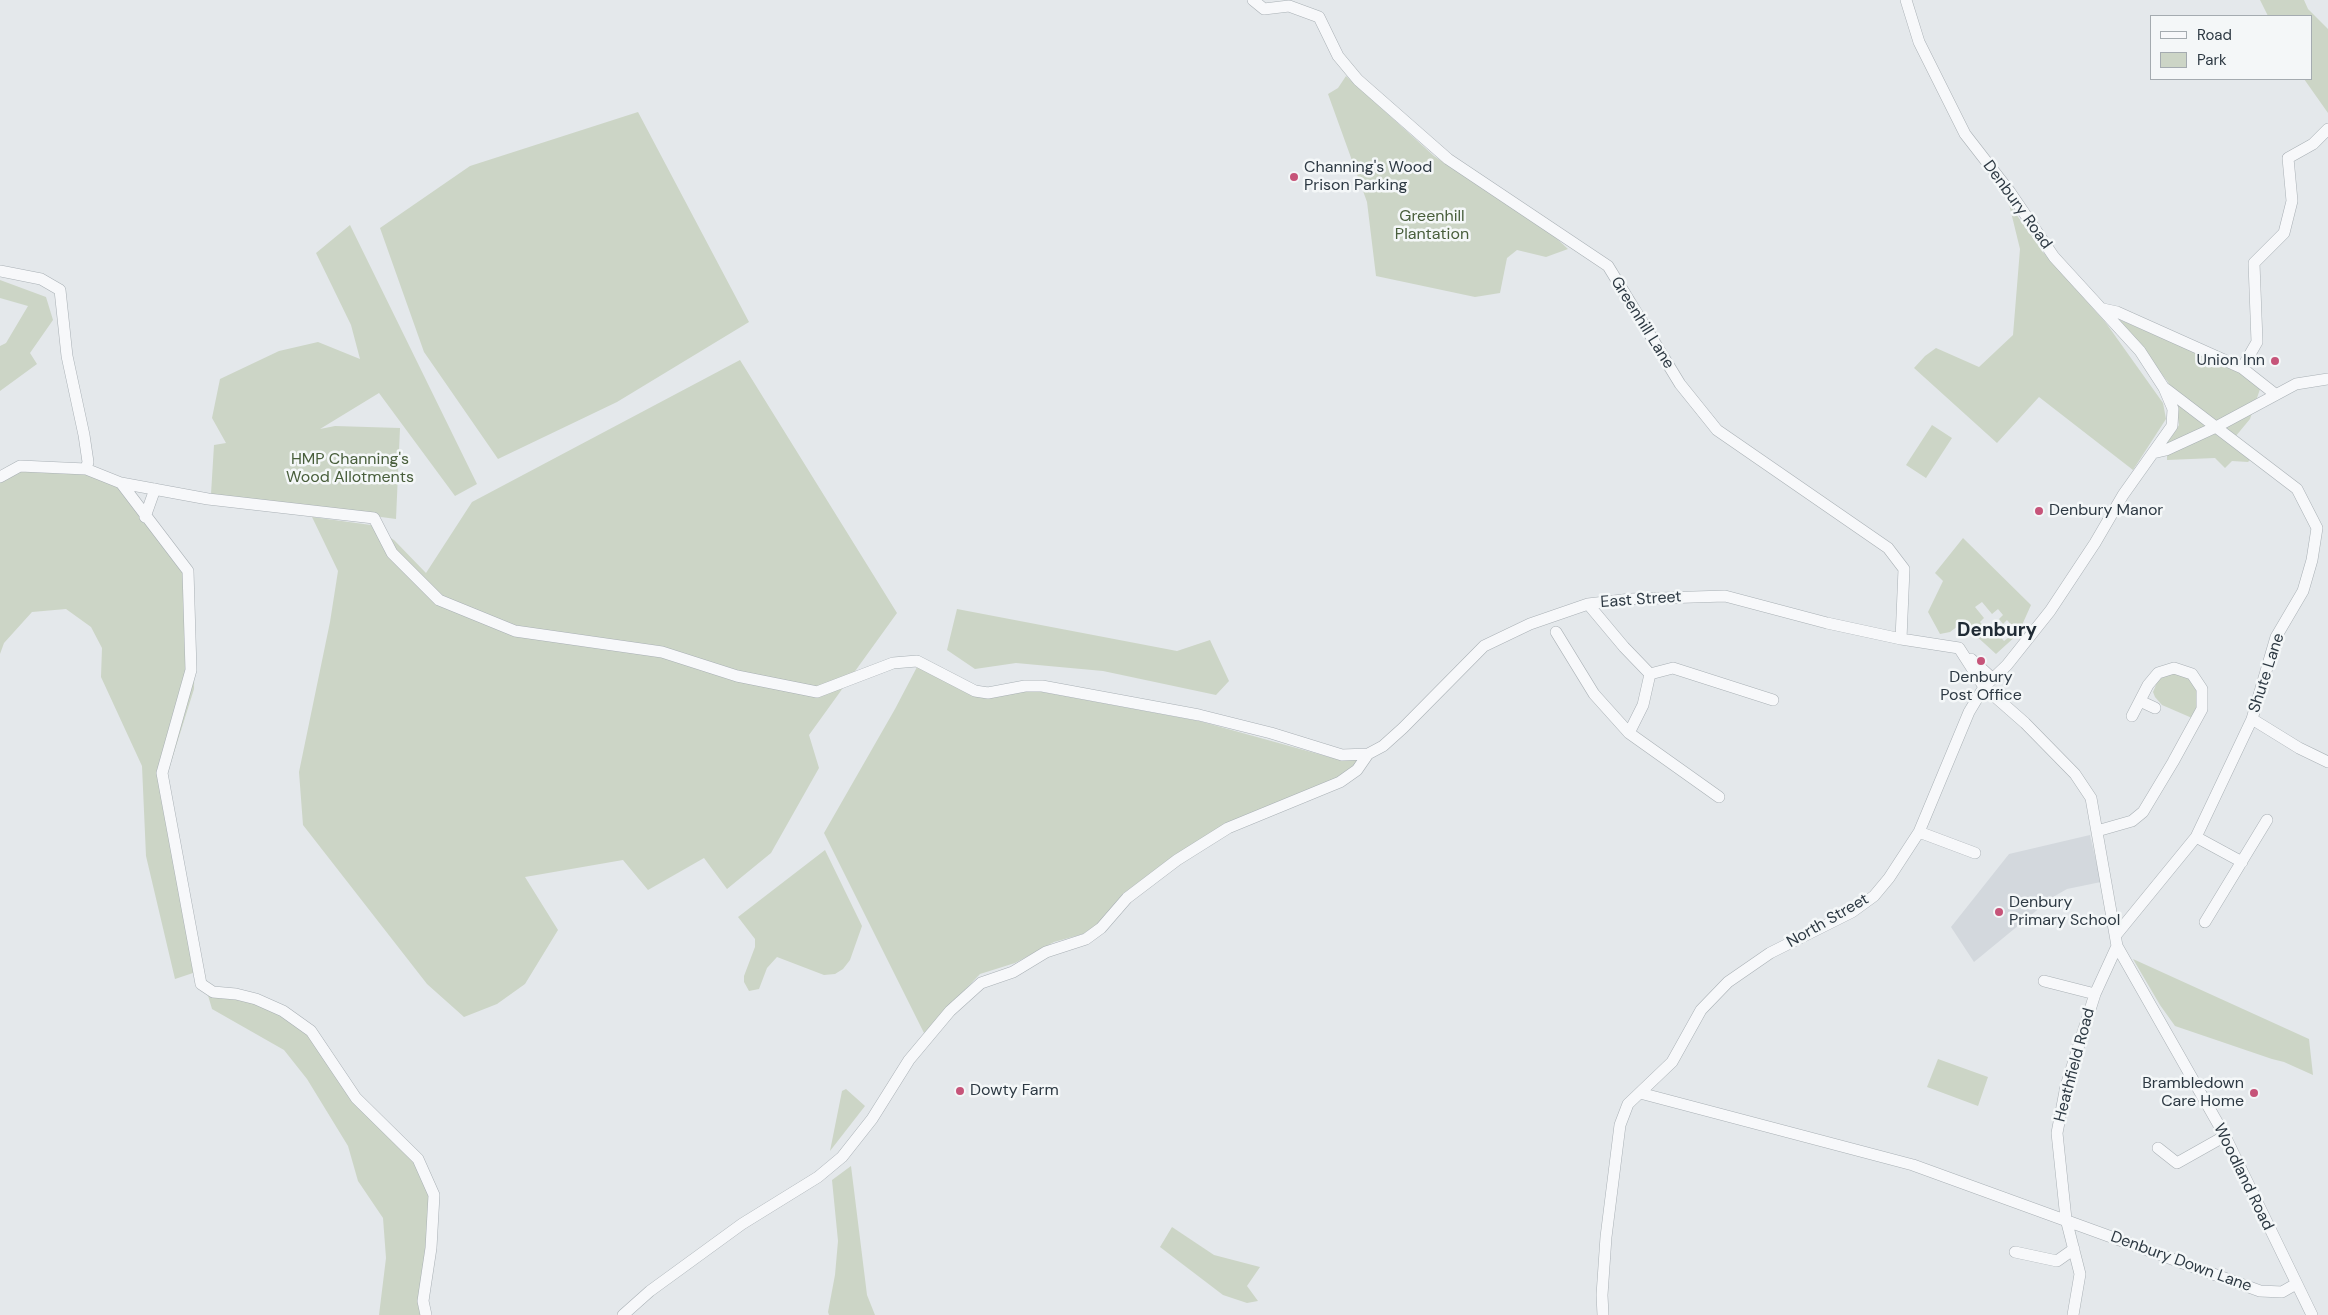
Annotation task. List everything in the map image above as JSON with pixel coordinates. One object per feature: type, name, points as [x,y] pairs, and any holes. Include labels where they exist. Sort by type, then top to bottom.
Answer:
[{"type":"street","name":"Greenhill Lane","points":[[1253,0],[1264,9],[1289,6],[1319,17],[1338,56],[1358,80],[1448,159],[1608,266],[1680,384],[1717,430],[1888,548],[1904,569],[1901,639]]},
{"type":"street","name":"Denbury Road","points":[[1906,0],[1919,42],[1965,134],[2010,192],[2054,257],[2140,351],[2164,388]]},
{"type":"street","points":[[2242,368],[2257,342],[2254,263],[2284,233],[2292,201],[2288,158],[2313,144],[2328,129]]},
{"type":"street","points":[[0,272],[41,279],[60,290],[66,356],[84,435],[88,462],[86,469]]},
{"type":"street","points":[[2103,310],[2117,312],[2242,368],[2275,394]]},
{"type":"street","points":[[2153,452],[2166,450],[2216,427],[2296,384],[2328,379]]},
{"type":"street","name":"Shute Lane","points":[[2117,941],[2196,837],[2252,719],[2276,636],[2302,591],[2312,560],[2317,528],[2297,489],[2164,388]]},
{"type":"street","name":"North Street","points":[[1603,1315],[1602,1295],[1606,1237],[1620,1125],[1628,1104],[1672,1062],[1701,1010],[1728,982],[1770,953],[1844,916],[1874,896],[1889,878],[1919,832],[1969,712],[1984,687],[2008,665],[2050,611],[2153,452],[2172,426],[2173,409],[2164,388]]},
{"type":"street","points":[[0,476],[20,466],[86,469],[121,482],[208,499],[374,518],[392,553],[439,600],[515,631],[662,652],[737,676],[818,692],[893,664],[918,662],[975,691],[988,693],[1025,686],[1042,686],[1200,715],[1271,733],[1342,755],[1368,754]]},
{"type":"street","points":[[121,482],[188,571],[192,670],[162,774],[201,984],[213,992],[236,994],[256,999],[283,1011],[311,1031],[356,1098],[418,1159],[434,1195],[431,1248],[423,1302],[426,1315]]},
{"type":"street","points":[[145,516],[155,489]]},
{"type":"street","name":"East Street","points":[[1368,754],[1383,746],[1403,728],[1484,646],[1530,624],[1588,604],[1631,599],[1725,596],[1827,623],[1901,639],[1959,648]]},
{"type":"street","points":[[1588,604],[1624,647],[1650,674]]},
{"type":"street","points":[[1556,632],[1594,694],[1629,733],[1719,797]]},
{"type":"street","points":[[1959,648],[1993,679]]},
{"type":"street","points":[[1959,648],[1984,687]]},
{"type":"street","points":[[1650,674],[1673,668],[1773,700]]},
{"type":"street","points":[[2097,831],[2132,821],[2143,812],[2202,709],[2202,689],[2192,674],[2174,668],[2158,673],[2148,685],[2132,716]]},
{"type":"street","points":[[1629,733],[1643,705],[1650,674]]},
{"type":"street","name":"Woodland Road","points":[[1984,687],[2025,723],[2075,774],[2091,798],[2117,941],[2224,1136],[2312,1315]]},
{"type":"street","points":[[2140,700],[2156,708]]},
{"type":"street","points":[[2252,719],[2299,748],[2328,762]]},
{"type":"street","points":[[622,1315],[650,1291],[742,1224],[818,1177],[842,1157],[872,1119],[909,1060],[950,1011],[981,983],[1013,972],[1046,952],[1086,939],[1101,928],[1127,898],[1177,860],[1228,828],[1340,782],[1357,770],[1368,754]]},
{"type":"street","points":[[2205,922],[2267,820]]},
{"type":"street","points":[[1919,832],[1975,853]]},
{"type":"street","points":[[2196,837],[2242,862]]},
{"type":"street","name":"Heathfield Road","points":[[2072,1315],[2080,1274],[2066,1219],[2057,1133],[2066,1086],[2095,994],[2117,941]]},
{"type":"street","points":[[2044,981],[2095,994]]},
{"type":"street","name":"Denbury Down Lane","points":[[1640,1093],[1913,1165],[2260,1291],[2282,1292],[2296,1284]]},
{"type":"street","points":[[2158,1148],[2177,1163],[2224,1136]]},
{"type":"street","points":[[2015,1252],[2057,1261],[2074,1249]]},
{"type":"shaded area","name":"Denbury Primary School","points":[[2090,835],[2101,882],[2067,889],[2053,897],[1974,962],[1951,927],[2009,854]]},
{"type":"green space","points":[[2260,0],[2304,0],[2308,9],[2328,29],[2328,113],[2305,80],[2313,80],[2313,15],[2268,15]]},
{"type":"green space","name":"Greenhill Plantation","points":[[1346,76],[1434,156],[1554,236],[1568,249],[1546,257],[1517,250],[1507,258],[1500,293],[1475,297],[1376,276],[1367,202],[1328,94],[1338,88]]},
{"type":"green space","points":[[638,112],[749,322],[617,402],[498,459],[424,352],[380,228],[470,166]]},
{"type":"green space","points":[[2009,204],[2042,251],[2106,323],[2163,403],[2166,419],[2133,470],[2039,397],[1997,443],[1914,368],[1936,348],[1979,367],[2013,335],[2020,249]]},
{"type":"green space","name":"HMP Channing's Wood Allotments","points":[[350,225],[477,484],[455,496],[379,393],[320,429],[335,426],[400,428],[396,519],[211,494],[214,445],[226,443],[212,418],[220,379],[279,351],[318,342],[360,359],[351,325],[316,253]]},
{"type":"green space","points":[[0,280],[46,297],[53,320],[30,353],[37,364],[0,391],[0,346],[6,343],[28,306],[0,298]]},
{"type":"green space","points":[[2118,319],[2236,370],[2260,389],[2250,419],[2230,443],[2252,458],[2248,462],[2232,461],[2225,468],[2215,458],[2167,460],[2167,442],[2179,425],[2176,402],[2168,382]]},
{"type":"green space","points":[[740,360],[897,613],[809,735],[819,768],[771,853],[727,889],[704,858],[648,890],[623,860],[525,877],[558,930],[525,984],[497,1004],[464,1017],[427,984],[303,825],[299,772],[330,622],[338,571],[312,517],[371,525],[394,540],[426,573],[472,502]]},
{"type":"green space","points":[[1932,425],[1952,438],[1926,478],[1906,465]]},
{"type":"green space","points":[[20,466],[50,466],[121,483],[190,575],[195,634],[194,689],[167,775],[196,972],[175,979],[146,856],[142,766],[101,677],[102,648],[91,627],[66,609],[32,612],[4,643],[0,654],[0,477]]},
{"type":"green space","points":[[1963,538],[2031,605],[2018,634],[1996,654],[1962,623],[1950,632],[1940,634],[1928,612],[1943,581],[1935,573]],"holes":[[[1982,602],[1992,614],[1998,609],[2003,615],[1999,619],[2003,624],[2007,620],[2014,628],[2011,631],[2013,634],[2004,641],[1990,625],[1986,629],[1980,622],[1984,618],[1975,607]]]},
{"type":"green space","points":[[957,609],[1177,651],[1210,640],[1229,681],[1216,695],[1103,671],[1016,663],[975,669],[947,650]]},
{"type":"green space","points":[[917,667],[989,698],[1022,691],[1043,692],[1199,721],[1340,760],[1360,759],[1355,766],[1339,778],[1176,854],[1124,893],[1098,924],[1083,934],[1054,942],[1015,963],[980,974],[924,1033],[824,833]]},
{"type":"green space","points":[[2175,673],[2190,678],[2199,692],[2197,708],[2192,718],[2162,705],[2153,692],[2158,680]]},
{"type":"green space","points":[[825,850],[862,926],[850,960],[843,969],[835,974],[824,975],[777,957],[767,968],[759,989],[749,991],[744,982],[744,976],[755,947],[755,939],[738,917]]},
{"type":"green space","points":[[2133,959],[2309,1039],[2313,1075],[2284,1062],[2175,1026],[2160,1005]]},
{"type":"green space","points":[[207,992],[245,996],[302,1027],[416,1162],[434,1195],[424,1315],[379,1315],[386,1258],[383,1218],[358,1181],[348,1146],[307,1079],[284,1050],[212,1009]]},
{"type":"green space","points":[[1938,1059],[1988,1077],[1978,1106],[1927,1087]]},
{"type":"green space","points":[[846,1089],[865,1106],[830,1151],[842,1091]]},
{"type":"green space","points":[[851,1166],[867,1295],[875,1315],[829,1315],[828,1312],[835,1275],[838,1241],[832,1180]]},
{"type":"green space","points":[[1172,1227],[1214,1255],[1260,1267],[1247,1286],[1258,1301],[1247,1303],[1223,1295],[1160,1247]]},
{"type":"place","name":"Channing's Wood Prison Parking","points":[[1294,177]]},
{"type":"place","name":"Union Inn","points":[[2275,361]]},
{"type":"place","name":"Denbury Manor","points":[[2039,511]]},
{"type":"place","name":"Denbury Post Office","points":[[1981,661]]},
{"type":"place","name":"Denbury Primary School","points":[[1999,912]]},
{"type":"place","name":"Dowty Farm","points":[[960,1091]]},
{"type":"place","name":"Brambledown Care Home","points":[[2254,1093]]},
{"type":"district","name":"Denbury","points":[[1997,631]]}]
